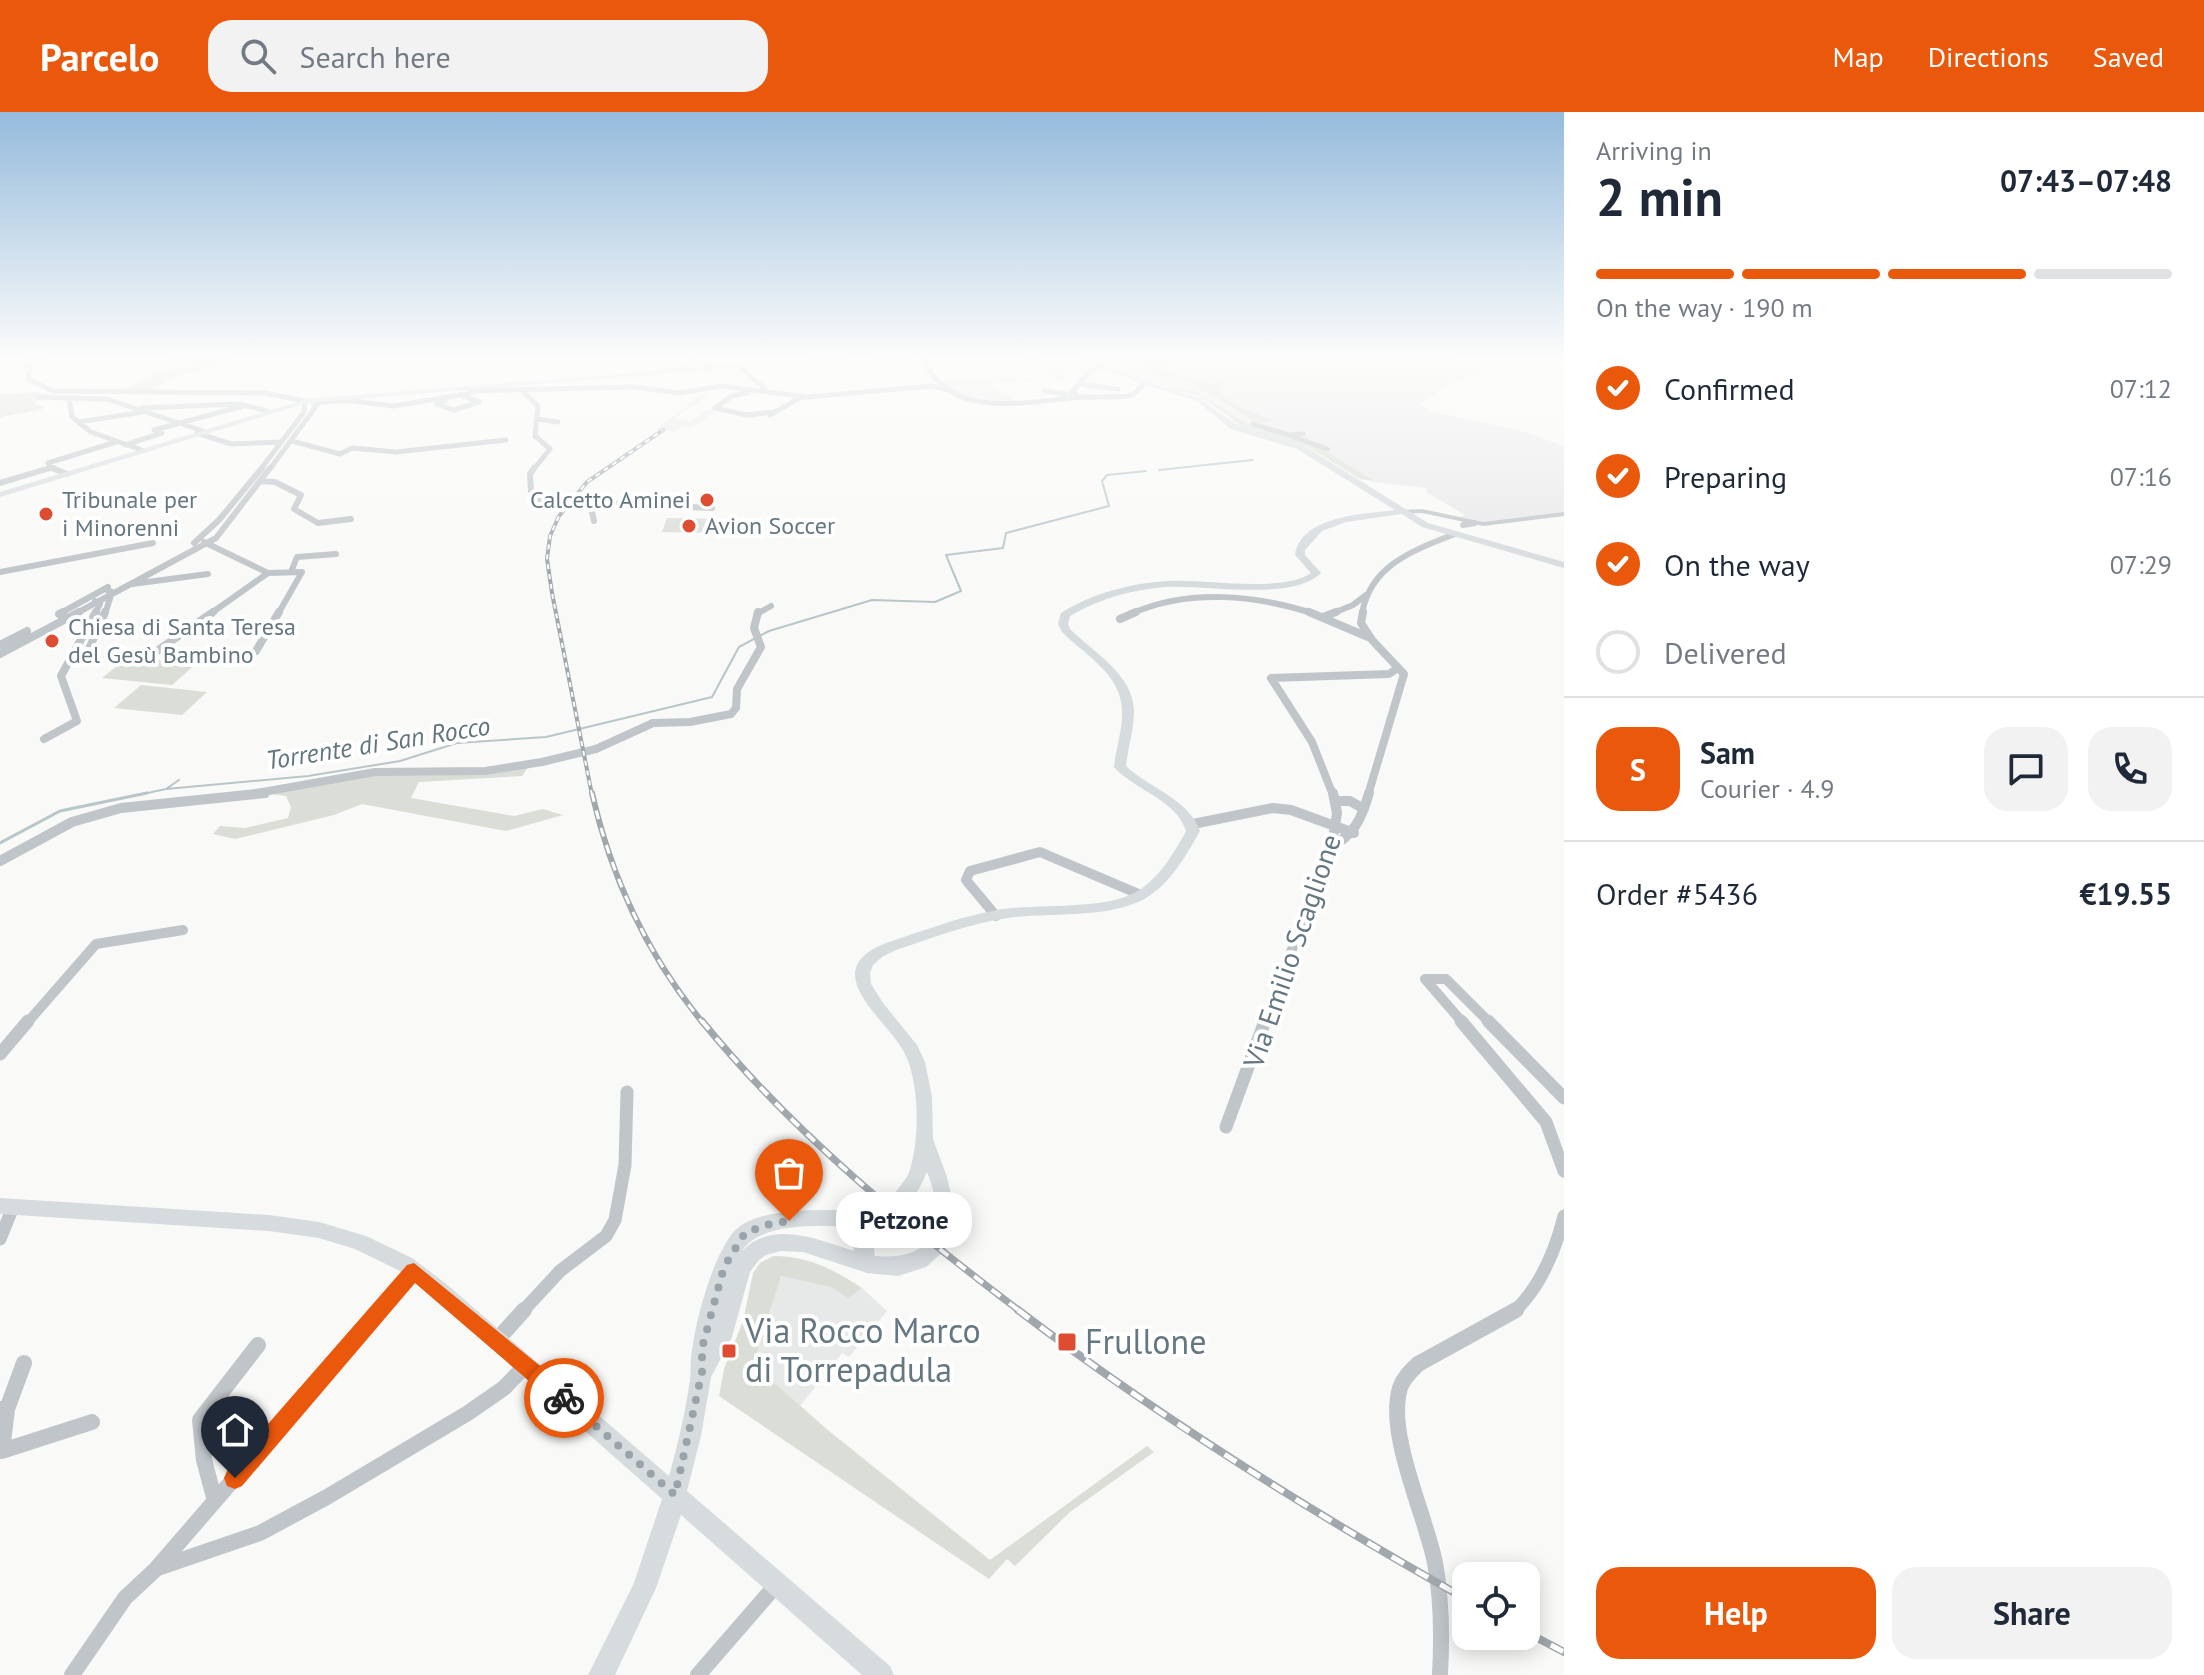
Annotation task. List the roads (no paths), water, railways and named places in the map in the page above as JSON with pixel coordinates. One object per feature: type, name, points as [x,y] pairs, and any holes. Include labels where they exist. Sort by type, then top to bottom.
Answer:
[{"type":"main road","points":[[0,495],[210,429]]},
{"type":"main road","points":[[1240,429],[1306,450],[1425,525],[1564,565]]},
{"type":"main road","points":[[867,1264],[863,1246],[877,1218],[912,1186],[924,1139],[924,1109],[913,1052],[896,1027],[869,998],[861,981],[864,965],[879,951],[996,916],[1120,902],[1141,895],[1157,882],[1191,836],[1193,824],[1178,808],[1129,777],[1120,767],[1128,707],[1124,693],[1112,672],[1066,630],[1063,624],[1065,615],[1096,600],[1154,585],[1201,582],[1285,587],[1304,583],[1316,573],[1300,555],[1300,550],[1319,528],[1340,520],[1401,512]]},
{"type":"main road","points":[[702,1372],[719,1347],[742,1269],[752,1253],[771,1243],[806,1245],[867,1264],[917,1262],[927,1257],[944,1237],[943,1203],[934,1162],[924,1139]]},
{"type":"main road","points":[[6,1206],[269,1223],[319,1230],[359,1242],[414,1271],[881,1675]]},
{"type":"main road","points":[[601,1675],[629,1627],[646,1586],[675,1495],[702,1372],[702,1348],[724,1267],[745,1233],[770,1224],[877,1218]]},
{"type":"street","points":[[87,429],[142,450]]},
{"type":"street","points":[[125,445],[162,433],[154,430],[157,429]]},
{"type":"street","points":[[193,429],[231,444],[280,442]]},
{"type":"street","points":[[0,645],[198,541],[207,534],[290,429]]},
{"type":"street","points":[[0,654],[222,533],[292,441],[297,429]]},
{"type":"street","points":[[536,429],[536,438],[550,449],[530,474],[533,496],[546,502],[712,508]]},
{"type":"street","points":[[1269,429],[1327,449]]},
{"type":"street","points":[[1289,435],[1303,434]]},
{"type":"street","points":[[292,441],[340,454],[352,448],[396,452],[506,440]]},
{"type":"street","points":[[51,468],[48,463],[116,442]]},
{"type":"street","points":[[0,483],[51,468],[67,474]]},
{"type":"street","points":[[261,481],[275,482],[301,495],[294,509],[318,523],[351,519]]},
{"type":"street","points":[[590,503],[594,521]]},
{"type":"street","points":[[1401,512],[1422,511],[1463,522],[1496,524],[1564,514]]},
{"type":"street","points":[[1323,617],[1353,605],[1366,595],[1388,563],[1455,534],[1463,522]]},
{"type":"street","points":[[198,541],[268,573],[302,572],[256,651]]},
{"type":"street","points":[[0,572],[153,543]]},
{"type":"street","points":[[291,572],[297,557],[336,554]]},
{"type":"street","points":[[154,653],[268,573]]},
{"type":"street","points":[[126,585],[208,574]]},
{"type":"street","points":[[102,590],[112,592]]},
{"type":"street","points":[[86,656],[112,592]]},
{"type":"street","points":[[1329,849],[1354,833],[1404,674],[1372,640],[1361,623],[1366,595]]},
{"type":"street","points":[[1120,619],[1155,606],[1206,598],[1254,600],[1334,612]]},
{"type":"street","points":[[44,739],[77,721],[61,676],[100,604],[85,599]]},
{"type":"street","points":[[1353,605],[1363,609]]},
{"type":"street","points":[[0,861],[72,822],[121,808],[209,796],[273,792],[375,772],[499,769],[596,749],[653,723],[690,722],[731,714],[736,708],[737,689],[761,647],[754,635],[753,620],[759,610],[771,606]]},
{"type":"street","points":[[1299,609],[1346,625],[1372,640]]},
{"type":"street","points":[[1346,625],[1361,623]]},
{"type":"street","name":"Via Emilio Scaglione","points":[[1226,1127],[1249,1075],[1285,964],[1337,827],[1335,801],[1299,716],[1271,678],[1374,675],[1393,673],[1398,668]]},
{"type":"street","points":[[1374,675],[1399,687]]},
{"type":"street","points":[[1335,801],[1350,801],[1364,809]]},
{"type":"street","points":[[1193,824],[1273,808],[1291,810],[1354,833]]},
{"type":"street","points":[[996,916],[966,880],[970,871],[1040,852],[1141,895]]},
{"type":"street","points":[[0,1054],[96,944],[183,930]]},
{"type":"street","points":[[1564,1098],[1446,979],[1425,979],[1546,1122],[1564,1171]]},
{"type":"street","points":[[497,1340],[560,1271],[585,1249],[608,1236],[612,1229],[627,1156],[627,1092]]},
{"type":"street","points":[[0,1239],[6,1206]]},
{"type":"street","points":[[1440,1675],[1442,1614],[1432,1550],[1399,1425],[1400,1388],[1406,1375],[1442,1349],[1501,1320],[1524,1302],[1557,1237],[1564,1216]]},
{"type":"street","points":[[72,1675],[125,1598],[156,1569],[414,1271]]},
{"type":"street","points":[[215,1501],[204,1460],[200,1420],[258,1345]]},
{"type":"street","points":[[24,1363],[3,1409],[2,1451],[92,1422]]},
{"type":"street","points":[[156,1569],[260,1533],[327,1497],[468,1413],[504,1388],[526,1365]]},
{"type":"street","points":[[698,1675],[777,1584]]},
{"type":"waterway","name":"Torrente di San Rocco","points":[[1159,470],[1253,460]]},
{"type":"waterway","name":"Torrente di San Rocco","points":[[166,789],[308,776],[400,761],[457,743],[546,737],[712,697],[739,647],[769,631],[872,600],[935,602],[961,591],[946,555],[1003,548],[1006,533],[1109,506],[1102,481],[1107,475],[1146,471]]},
{"type":"waterway","name":"Torrente di San Rocco","points":[[166,789],[179,780]]},
{"type":"waterway","name":"Torrente di San Rocco","points":[[138,795],[166,789]]},
{"type":"waterway","name":"Torrente di San Rocco","points":[[0,843],[60,811],[147,793]]},
{"type":"railway","points":[[592,795],[552,593],[547,559],[550,536],[559,516],[587,482],[663,430]]},
{"type":"railway","points":[[592,793],[610,855],[634,914],[665,971],[703,1023]]},
{"type":"railway","points":[[702,1021],[774,1102],[852,1176],[1021,1312]]},
{"type":"railway","points":[[1018,1310],[1181,1426],[1452,1591]]},
{"type":"railway","points":[[1540,1639],[1564,1652]]},
{"type":"place","name":"Calcetto Aminei","points":[[707,500]]},
{"type":"place","name":"Tribunale per i Minorenni","points":[[46,514]]},
{"type":"place","name":"Avion Soccer","points":[[689,526]]},
{"type":"place","name":"Chiesa di Santa Teresa del Gesù Bambino","points":[[52,641]]},
{"type":"place","name":"Petzone","points":[[789,1221]]},
{"type":"place","name":"Frullone","points":[[1067,1342]]},
{"type":"place","name":"Via Rocco Marco di Torrepadula","points":[[729,1351]]}]
